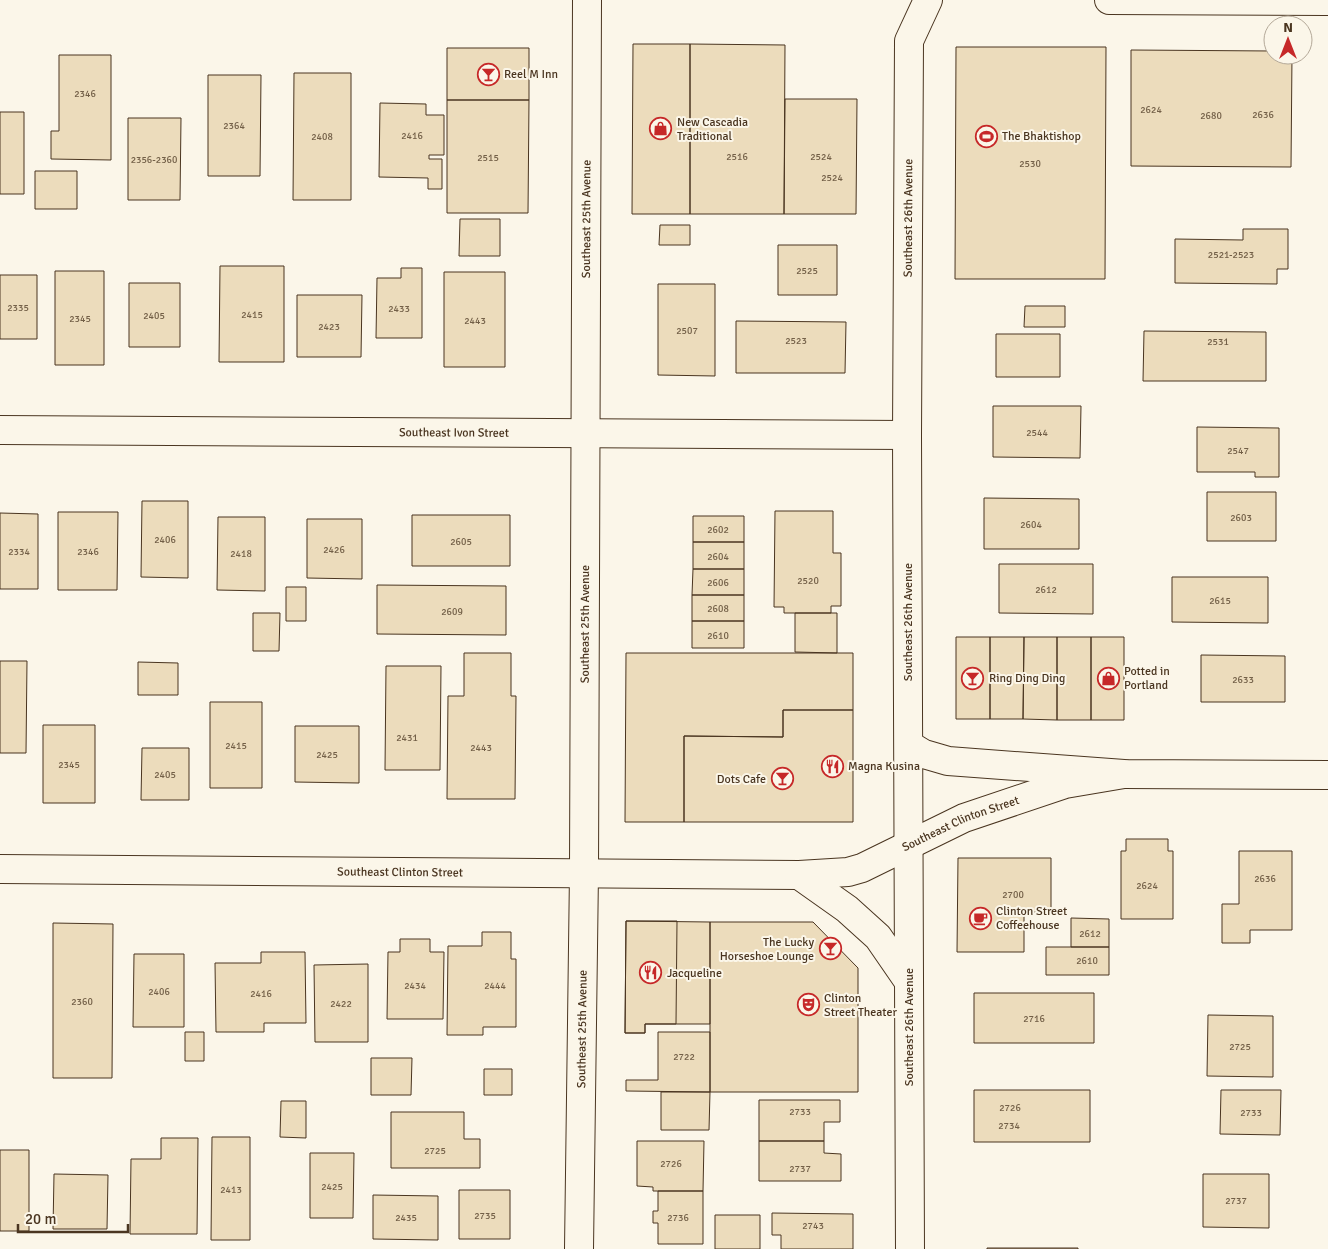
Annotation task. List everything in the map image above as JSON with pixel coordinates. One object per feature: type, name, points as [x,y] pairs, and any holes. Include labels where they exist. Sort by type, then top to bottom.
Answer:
[{"type":"street","name":"Southeast 25th Avenue","points":[[579,1249],[584,872],[588,0]]},
{"type":"street","name":"Southeast 26th Avenue","points":[[910,1249],[907,435],[908,41],[928,0]]},
{"type":"street","points":[[1109,0],[1328,1]]},
{"type":"street","name":"Southeast Ivon Street","points":[[0,430],[907,435]]},
{"type":"street","name":"Southeast Clinton Street","points":[[908,745],[924,754],[948,761],[1124,774],[1328,775]]},
{"type":"street","name":"Southeast Clinton Street","points":[[0,869],[214,872],[799,874],[848,872],[862,868],[964,818],[1065,784],[1124,774]]},
{"type":"street","points":[[799,874],[847,909],[878,937],[909,982]]},
{"type":"building","name":"New Cascadia Traditional","points":[[633,44],[690,44],[690,214],[632,214]]},
{"type":"building","points":[[690,44],[785,45],[784,214],[690,214]]},
{"type":"building","points":[[956,47],[1106,47],[1105,279],[955,279]]},
{"type":"building","name":"Reel M Inn","points":[[447,48],[529,48],[529,100],[447,100]]},
{"type":"building","points":[[1131,50],[1263,51],[1263,65],[1292,65],[1291,167],[1131,166]]},
{"type":"building","points":[[59,55],[111,55],[111,160],[51,159],[51,131],[59,131]]},
{"type":"building","points":[[294,73],[351,73],[351,200],[293,200]]},
{"type":"building","points":[[208,75],[261,75],[260,176],[208,176]]},
{"type":"building","points":[[785,99],[857,99],[856,214],[784,214]]},
{"type":"building","points":[[447,100],[529,100],[528,213],[447,213]]},
{"type":"building","points":[[380,103],[426,104],[426,115],[444,115],[444,155],[429,155],[429,159],[442,159],[442,189],[428,189],[428,178],[379,177]]},
{"type":"building","points":[[0,112],[24,112],[24,194],[0,194]]},
{"type":"building","points":[[128,118],[181,118],[180,200],[128,200]]},
{"type":"building","points":[[35,171],[77,171],[77,209],[35,209]]},
{"type":"building","points":[[460,219],[500,219],[500,256],[459,256]]},
{"type":"building","points":[[660,225],[690,225],[690,245],[659,245]]},
{"type":"building","points":[[1243,229],[1288,229],[1288,269],[1277,269],[1277,284],[1175,283],[1175,239],[1243,240]]},
{"type":"building","points":[[778,245],[837,245],[837,295],[778,295]]},
{"type":"building","points":[[220,266],[284,266],[284,362],[219,362]]},
{"type":"building","points":[[401,268],[422,268],[422,338],[376,338],[377,278],[401,278]]},
{"type":"building","points":[[55,271],[104,271],[104,365],[55,365]]},
{"type":"building","points":[[444,272],[505,272],[505,367],[444,367]]},
{"type":"building","points":[[0,275],[37,275],[37,339],[0,339]]},
{"type":"building","points":[[129,283],[180,283],[180,347],[129,347]]},
{"type":"building","points":[[658,284],[715,284],[715,376],[658,375]]},
{"type":"building","points":[[297,295],[362,295],[361,357],[297,357]]},
{"type":"building","points":[[1025,306],[1065,306],[1065,327],[1024,327]]},
{"type":"building","points":[[736,321],[846,322],[845,373],[736,373]]},
{"type":"building","points":[[1144,331],[1266,332],[1266,381],[1143,381]]},
{"type":"building","points":[[996,334],[1060,334],[1060,377],[996,377]]},
{"type":"building","points":[[993,406],[1081,406],[1080,458],[993,457]]},
{"type":"building","points":[[1197,427],[1279,428],[1279,477],[1255,477],[1255,472],[1197,472]]},
{"type":"building","points":[[1207,492],[1276,492],[1276,541],[1207,541]]},
{"type":"building","points":[[984,498],[1079,499],[1079,549],[984,549]]},
{"type":"building","points":[[142,501],[188,501],[188,578],[141,577]]},
{"type":"building","points":[[775,511],[833,511],[833,553],[841,553],[841,606],[831,606],[831,613],[784,613],[784,607],[774,607]]},
{"type":"building","points":[[58,512],[118,512],[117,590],[58,590]]},
{"type":"building","points":[[0,513],[38,514],[38,589],[0,589]]},
{"type":"building","points":[[412,515],[510,515],[510,566],[412,566]]},
{"type":"building","points":[[693,516],[744,516],[744,542],[693,542]]},
{"type":"building","points":[[218,517],[265,517],[265,591],[217,590]]},
{"type":"building","points":[[307,519],[362,519],[362,579],[307,578]]},
{"type":"building","points":[[693,542],[744,542],[744,569],[693,569]]},
{"type":"building","points":[[999,564],[1093,564],[1093,614],[999,613]]},
{"type":"building","points":[[693,569],[744,569],[744,595],[692,595]]},
{"type":"building","points":[[1172,577],[1268,577],[1268,623],[1172,622]]},
{"type":"building","points":[[377,585],[506,586],[506,635],[377,634]]},
{"type":"building","points":[[286,587],[306,587],[306,621],[286,621]]},
{"type":"building","points":[[692,595],[744,595],[744,621],[692,621]]},
{"type":"building","points":[[253,613],[280,613],[279,651],[253,651]]},
{"type":"building","points":[[795,613],[837,613],[837,653],[795,652]]},
{"type":"building","points":[[692,621],[744,621],[744,648],[692,648]]},
{"type":"building","name":"Ring Ding Ding","points":[[956,637],[990,637],[990,719],[956,719]]},
{"type":"building","points":[[990,637],[1024,637],[1023,719],[990,719]]},
{"type":"building","points":[[1024,637],[1057,637],[1057,720],[1023,719]]},
{"type":"building","points":[[1057,637],[1091,637],[1091,720],[1057,720]]},
{"type":"building","name":"Potted in Portland","points":[[1091,637],[1124,637],[1124,720],[1091,720]]},
{"type":"building","points":[[464,653],[511,653],[511,696],[516,696],[515,799],[447,799],[448,696],[464,696]]},
{"type":"building","points":[[626,653],[853,653],[853,710],[783,710],[783,737],[684,736],[684,822],[625,822]]},
{"type":"building","points":[[1201,655],[1285,656],[1285,702],[1201,702]]},
{"type":"building","points":[[0,661],[27,661],[26,753],[0,753]]},
{"type":"building","points":[[138,662],[178,663],[178,695],[138,695]]},
{"type":"building","points":[[386,666],[441,666],[440,770],[385,770]]},
{"type":"building","points":[[210,702],[262,702],[262,788],[210,788]]},
{"type":"building","points":[[783,710],[853,710],[853,822],[684,822],[684,736],[783,737]]},
{"type":"building","points":[[43,725],[95,725],[95,803],[43,803]]},
{"type":"building","points":[[295,726],[359,726],[359,783],[295,782]]},
{"type":"building","points":[[142,748],[189,748],[189,800],[141,800]]},
{"type":"building","points":[[1126,839],[1168,839],[1168,851],[1173,851],[1173,919],[1121,919],[1121,851],[1126,851]]},
{"type":"building","points":[[1239,851],[1292,851],[1292,930],[1250,930],[1250,943],[1222,943],[1222,904],[1239,904]]},
{"type":"building","points":[[958,858],[1051,858],[1051,912],[1024,912],[1024,952],[957,952]]},
{"type":"building","points":[[1071,918],[1109,919],[1109,947],[1071,947]]},
{"type":"building","name":"Jacqueline","points":[[626,921],[677,921],[676,1024],[645,1024],[645,1033],[625,1033]]},
{"type":"building","name":"Jacqueline","points":[[626,921],[710,922],[710,1024],[645,1024],[645,1033],[625,1033]]},
{"type":"building","points":[[710,922],[813,922],[858,968],[858,1092],[710,1092]]},
{"type":"building","points":[[53,923],[113,924],[112,1078],[53,1078]]},
{"type":"building","points":[[482,932],[511,932],[511,959],[516,959],[516,1027],[483,1027],[483,1035],[447,1035],[448,946],[482,946]]},
{"type":"building","points":[[400,939],[430,939],[430,952],[444,952],[443,1019],[387,1019],[388,952],[400,952]]},
{"type":"building","points":[[1046,947],[1109,947],[1109,975],[1046,975]]},
{"type":"building","points":[[261,952],[305,952],[306,1023],[264,1023],[264,1032],[216,1032],[215,963],[261,963]]},
{"type":"building","points":[[134,954],[184,954],[184,1027],[133,1027]]},
{"type":"building","points":[[368,964],[368,1042],[315,1042],[314,965]]},
{"type":"building","points":[[974,993],[1094,993],[1094,1043],[974,1043]]},
{"type":"building","points":[[1208,1015],[1273,1016],[1273,1077],[1207,1076]]},
{"type":"building","points":[[185,1032],[204,1032],[204,1061],[185,1061]]},
{"type":"building","points":[[658,1032],[710,1032],[710,1092],[626,1091],[626,1080],[658,1080]]},
{"type":"building","points":[[371,1058],[412,1058],[411,1095],[371,1095]]},
{"type":"building","points":[[484,1069],[512,1069],[512,1095],[484,1095]]},
{"type":"building","points":[[974,1090],[1090,1090],[1090,1142],[974,1142]]},
{"type":"building","points":[[1221,1090],[1281,1090],[1280,1135],[1220,1134]]},
{"type":"building","points":[[661,1092],[710,1092],[709,1130],[661,1130]]},
{"type":"building","points":[[759,1100],[840,1100],[840,1122],[824,1122],[824,1141],[759,1141]]},
{"type":"building","points":[[281,1101],[306,1101],[306,1138],[280,1137]]},
{"type":"building","points":[[391,1112],[464,1112],[464,1139],[480,1139],[480,1168],[391,1168]]},
{"type":"building","points":[[212,1137],[250,1137],[250,1240],[211,1240]]},
{"type":"building","points":[[161,1138],[198,1138],[197,1234],[130,1234],[131,1159],[161,1159]]},
{"type":"building","points":[[637,1141],[704,1141],[703,1191],[653,1191],[653,1187],[637,1186]]},
{"type":"building","points":[[759,1141],[824,1141],[824,1153],[841,1154],[841,1181],[759,1181]]},
{"type":"building","points":[[0,1150],[29,1150],[29,1231],[0,1231]]},
{"type":"building","points":[[310,1153],[354,1153],[353,1218],[310,1218]]},
{"type":"building","points":[[54,1174],[108,1175],[107,1229],[53,1229]]},
{"type":"building","points":[[1203,1174],[1269,1174],[1269,1228],[1203,1227]]},
{"type":"building","points":[[459,1190],[510,1190],[510,1239],[459,1239]]},
{"type":"building","points":[[658,1191],[703,1191],[703,1244],[658,1244],[658,1223],[653,1223],[653,1211],[658,1211]]},
{"type":"building","points":[[373,1195],[438,1196],[438,1240],[373,1239]]},
{"type":"building","points":[[772,1213],[853,1214],[853,1249],[781,1249],[781,1235],[772,1235]]},
{"type":"building","points":[[715,1215],[760,1215],[760,1249],[715,1249]]},
{"type":"building","points":[[1078,1248],[1078,1249],[987,1249]]},
{"type":"place","name":"Reel M Inn","points":[[488,74]]},
{"type":"place","name":"New Cascadia Traditional","points":[[661,129]]},
{"type":"place","name":"The Bhaktishop","points":[[986,136]]},
{"type":"place","name":"Ring Ding Ding","points":[[973,678]]},
{"type":"place","name":"Potted in Portland","points":[[1108,678]]},
{"type":"place","name":"Magna Kusina","points":[[832,766]]},
{"type":"place","name":"Dots Cafe","points":[[782,779]]},
{"type":"place","name":"Clinton Street Coffeehouse","points":[[980,918]]},
{"type":"place","name":"The Lucky Horseshoe Lounge","points":[[830,949]]},
{"type":"place","name":"Jacqueline","points":[[651,973]]},
{"type":"place","name":"Clinton Street Theater","points":[[808,1005]]}]
